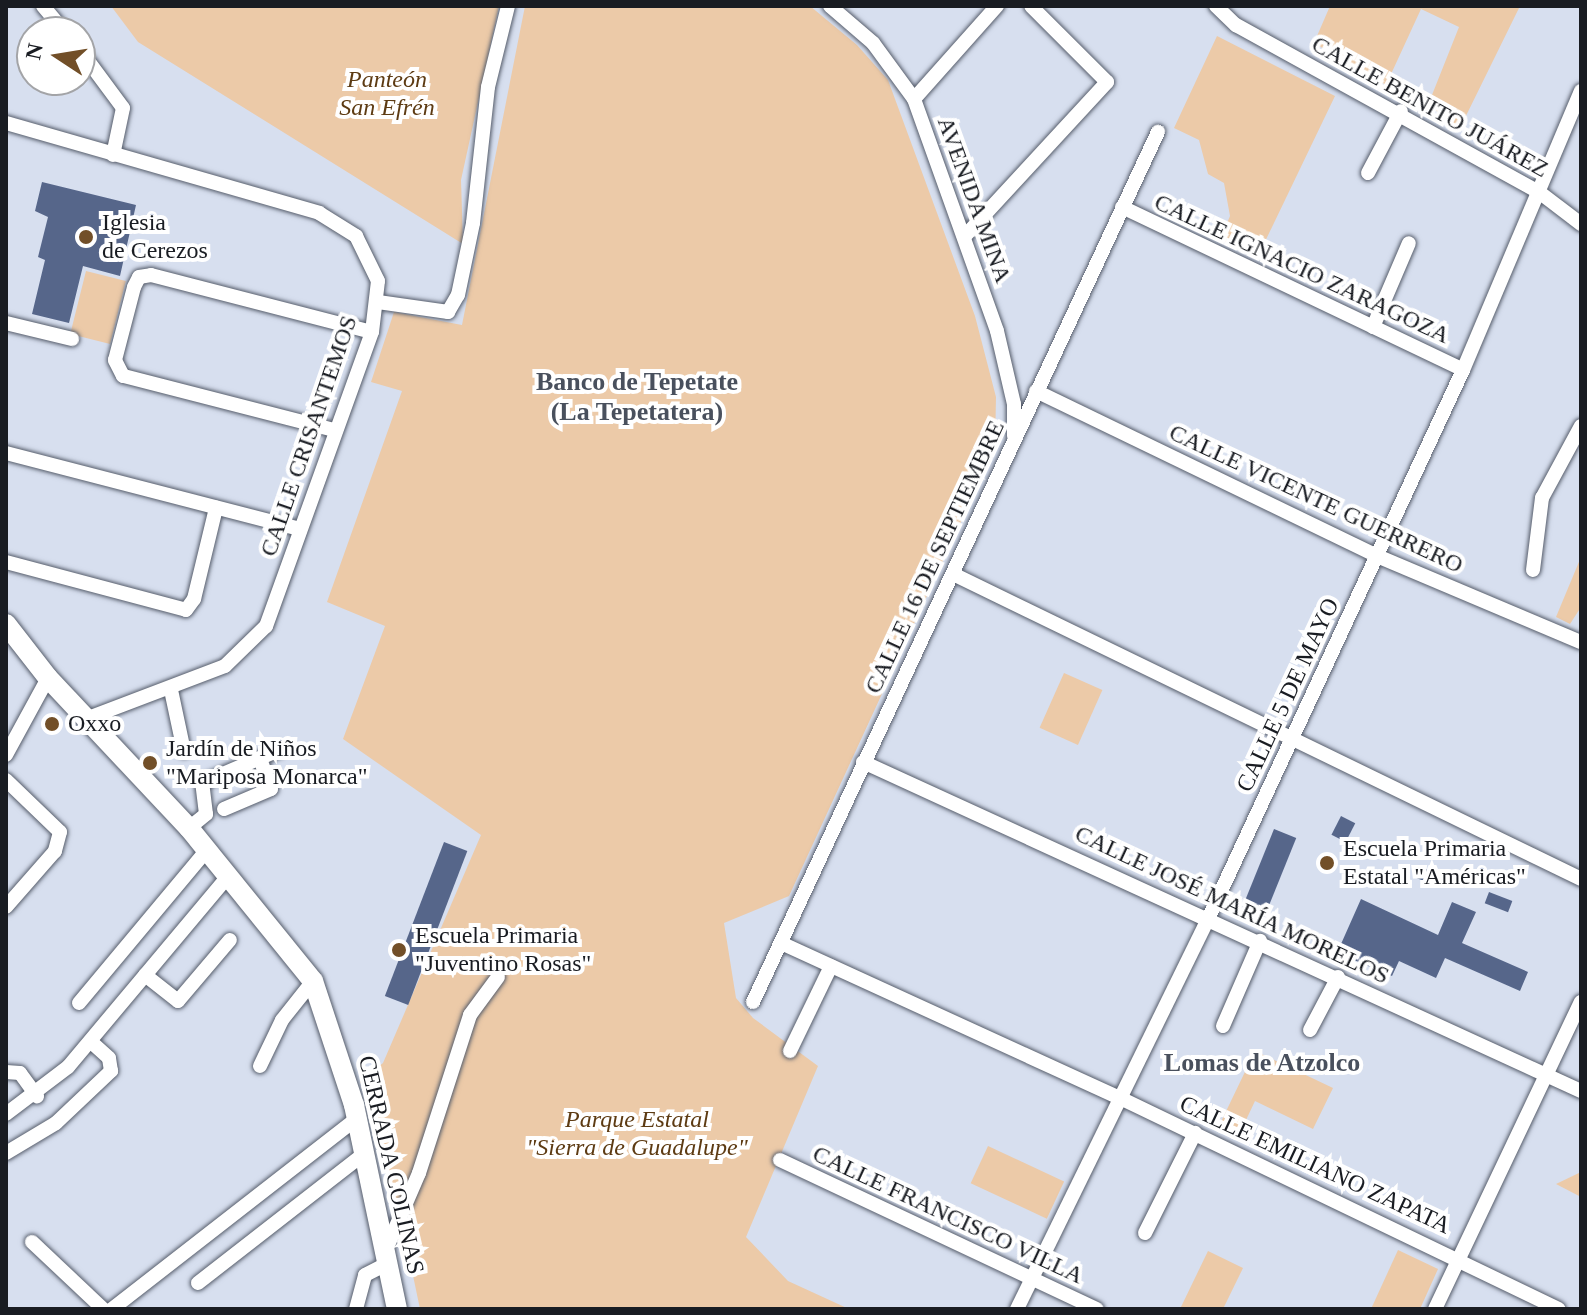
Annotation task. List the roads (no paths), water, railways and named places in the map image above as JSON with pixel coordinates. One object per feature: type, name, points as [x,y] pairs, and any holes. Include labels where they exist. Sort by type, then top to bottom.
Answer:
[{"type":"main road","name":"CERRADA COLINAS","points":[[6,624],[48,678],[189,828],[313,981],[357,1118],[384,1260],[397,1309]]},
{"type":"street","points":[[378,302],[448,312],[458,295],[473,223],[488,87],[508,6]]},
{"type":"street","points":[[914,99],[997,6]]},
{"type":"street","points":[[964,237],[1107,82],[1031,6]]},
{"type":"street","name":"CALLE BENITO JUÁREZ","points":[[1216,6],[1236,25],[1401,111],[1539,192],[1581,224]]},
{"type":"street","name":"AVENIDA MINA","points":[[837,8],[883,54],[914,99],[997,331],[1014,404],[1015,440]]},
{"type":"street","points":[[96,72],[123,108],[113,155]]},
{"type":"street","name":"CALLE 5 DE MAYO","points":[[1017,1309],[1118,1097],[1209,917],[1377,556],[1463,370],[1581,91]]},
{"type":"street","points":[[1368,173],[1401,111]]},
{"type":"street","name":"CALLE CRISANTEMOS","points":[[6,123],[319,213],[341,224],[372,259],[378,302],[372,332],[334,430],[266,626],[225,666],[171,690],[88,718]]},
{"type":"street","name":"CALLE 16 DE SEPTIEMBRE","points":[[753,1002],[1158,132]]},
{"type":"street","name":"CALLE IGNACIO ZARAGOZA","points":[[1122,207],[1463,370]]},
{"type":"street","points":[[1373,327],[1409,243]]},
{"type":"street","points":[[334,430],[123,376],[115,360],[134,287],[139,277],[151,275],[372,332]]},
{"type":"street","points":[[6,323],[72,339]]},
{"type":"street","name":"CALLE VICENTE GUERRERO","points":[[1036,391],[1377,556],[1581,642]]},
{"type":"street","points":[[1533,570],[1542,498],[1578,430]]},
{"type":"street","points":[[6,453],[299,529]]},
{"type":"street","points":[[6,562],[186,610],[194,599],[216,508]]},
{"type":"street","points":[[953,574],[1290,741],[1581,879]]},
{"type":"street","points":[[6,755],[48,678]]},
{"type":"street","points":[[171,690],[184,751]]},
{"type":"street","points":[[189,828],[206,814],[202,783],[279,750]]},
{"type":"street","points":[[224,809],[271,789],[260,758]]},
{"type":"street","name":"CALLE JOSÉ MARÍA MORELOS","points":[[863,762],[1209,917],[1581,1091]]},
{"type":"street","points":[[6,780],[60,832],[55,851],[6,907]]},
{"type":"street","points":[[79,1003],[207,850]]},
{"type":"street","points":[[6,1114],[37,1096],[90,1041],[228,876]]},
{"type":"street","points":[[145,975],[178,1001],[230,940]]},
{"type":"street","points":[[1223,1026],[1260,941]]},
{"type":"street","name":"CALLE EMILIANO ZAPATA","points":[[781,943],[1195,1133],[1559,1309]]},
{"type":"street","points":[[790,1051],[831,966]]},
{"type":"street","points":[[356,1309],[365,1275],[384,1260],[419,1173],[470,1015],[498,977]]},
{"type":"street","points":[[1310,1030],[1338,977]]},
{"type":"street","points":[[260,1066],[282,1020],[313,981]]},
{"type":"street","points":[[1435,1309],[1581,1002]]},
{"type":"street","points":[[6,1153],[56,1123],[111,1071],[109,1058],[90,1041]]},
{"type":"street","points":[[6,1072],[20,1073],[37,1096]]},
{"type":"street","points":[[112,1309],[357,1118]]},
{"type":"street","points":[[1145,1233],[1195,1133]]},
{"type":"street","points":[[198,1283],[364,1154]]},
{"type":"street","name":"CALLE FRANCISCO VILLA","points":[[780,1160],[1097,1309]]},
{"type":"street","points":[[32,1242],[103,1309]]},
{"type":"place","name":"Iglesia de Cerezos","points":[[86,237]]},
{"type":"place","name":"Oxxo","points":[[52,724]]},
{"type":"place","name":"Jardín de Niños \"Mariposa Monarca\"","points":[[150,763]]},
{"type":"place","name":"Escuela Primaria Estatal \"Américas\"","points":[[1327,863]]},
{"type":"place","name":"Escuela Primaria \"Juventino Rosas\"","points":[[399,950]]},
{"type":"district","name":"Banco de Tepetate (La Tepetatera)","points":[[637,397]]},
{"type":"district","name":"Lomas de Atzolco","points":[[1262,1063]]},
{"type":"park label","name":"Panteón San Efrén","points":[[387,94]]},
{"type":"park label","name":"Parque Estatal \"Sierra de Guadalupe\"","points":[[637,1134]]}]
